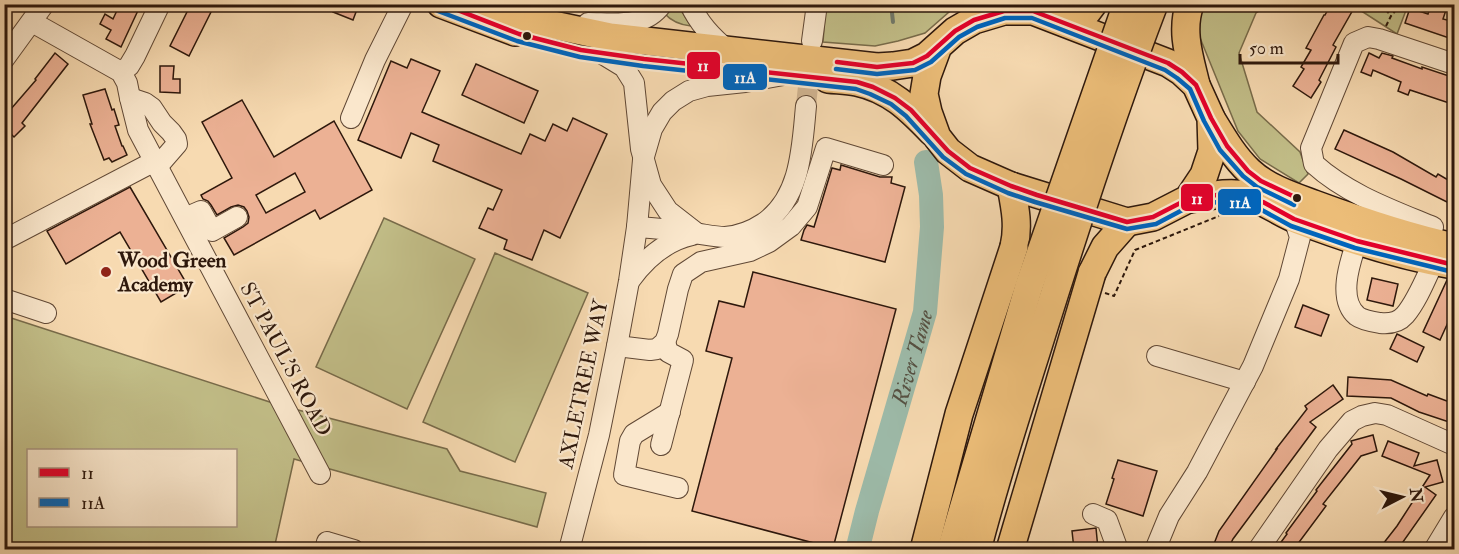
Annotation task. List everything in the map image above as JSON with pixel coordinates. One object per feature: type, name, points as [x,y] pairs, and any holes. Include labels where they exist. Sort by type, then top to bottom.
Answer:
[{"type":"highway","points":[[441,4],[519,34],[602,53],[691,65],[857,82],[873,87],[895,98],[911,110],[948,151],[969,168],[1011,186],[1127,222],[1153,217],[1188,199],[1242,194],[1263,202],[1292,207],[1365,227],[1448,258]]},
{"type":"highway","points":[[491,4],[549,24],[610,37],[877,67],[913,63],[927,57],[955,31],[974,20],[1004,11],[1033,11],[1168,63],[1196,85]]},
{"type":"highway","points":[[1066,23],[1087,12],[1093,4]]},
{"type":"highway","points":[[951,549],[1029,286],[1126,4]]},
{"type":"highway","points":[[977,549],[1054,292],[1154,4]]},
{"type":"highway","points":[[1188,9],[1186,41],[1196,85],[1211,118],[1227,146],[1248,171],[1292,207]]},
{"type":"highway","points":[[937,49],[927,76],[924,94],[937,137]]},
{"type":"highway","points":[[1188,199],[1204,175],[1212,151],[1211,118]]},
{"type":"highway","points":[[924,549],[959,414],[1014,247],[1017,234],[1016,210],[1011,186]]},
{"type":"highway","points":[[1010,549],[1092,273],[1105,247],[1127,222]]},
{"type":"street","points":[[4,60],[44,4]]},
{"type":"street","points":[[32,22],[120,72],[129,66],[135,56],[160,4]]},
{"type":"street","points":[[351,118],[375,60],[403,4]]},
{"type":"street","points":[[549,24],[630,23],[651,15],[662,4]]},
{"type":"street","points":[[690,4],[708,33],[729,51]]},
{"type":"street","points":[[812,41],[817,4]]},
{"type":"street","points":[[1365,227],[1329,178],[1314,164],[1311,148],[1354,43],[1368,37],[1379,39],[1455,64]]},
{"type":"street","name":"AXLETREE WAY","points":[[602,53],[624,67],[634,83],[643,160],[651,185],[668,211],[697,234]]},
{"type":"street","name":"ST PAUL'S ROAD","points":[[120,72],[128,83],[129,98],[138,130],[320,474]]},
{"type":"street","name":"AXLETREE WAY","points":[[568,549],[599,435],[630,281],[643,160],[656,121],[673,101],[689,91],[707,86],[789,74]]},
{"type":"street","points":[[4,240],[156,164],[177,144],[176,139],[152,108],[146,103],[129,98]]},
{"type":"street","points":[[637,227],[727,237],[759,227],[777,212],[786,201],[793,186],[802,145],[806,106]]},
{"type":"street","points":[[617,346],[657,349],[668,334],[683,274],[702,262],[750,251],[769,242],[791,226],[807,207],[826,148],[883,165]]},
{"type":"street","points":[[1155,549],[1169,516],[1197,472],[1253,366],[1289,279],[1300,237],[1292,207]]},
{"type":"street","points":[[185,218],[201,211],[212,231],[237,218]]},
{"type":"street","points":[[1365,227],[1433,227]]},
{"type":"street","points":[[1365,227],[1350,264],[1347,286],[1348,302],[1358,317],[1391,324],[1404,316],[1448,258]]},
{"type":"street","points":[[630,281],[641,265],[661,248],[686,236],[697,234]]},
{"type":"street","points":[[4,300],[46,313]]},
{"type":"street","points":[[661,445],[684,360],[668,352],[664,342]]},
{"type":"street","points":[[1164,364],[1245,382]]},
{"type":"street","points":[[670,412],[634,434],[630,441],[624,475],[678,488]]},
{"type":"street","points":[[1258,549],[1328,449],[1352,421],[1375,413],[1387,415],[1455,445]]},
{"type":"street","points":[[1093,514],[1107,520],[1118,549]]},
{"type":"street","points":[[1434,549],[1455,517]]},
{"type":"street","points":[[325,549],[327,542],[354,549]]},
{"type":"path","points":[[1381,4],[1391,16]]},
{"type":"path","points":[[1379,39],[1391,16],[1401,4]]},
{"type":"path","points":[[1114,296],[1135,250],[1225,213]]},
{"type":"shaded area","points":[[671,5],[679,5],[691,26],[676,22],[664,13]]},
{"type":"shaded area","points":[[827,5],[957,5],[925,33],[875,46],[823,42]]},
{"type":"shaded area","points":[[1200,5],[1268,5],[1256,13],[1239,53],[1257,112],[1300,152],[1308,174],[1299,183],[1260,159],[1238,131],[1196,28]]},
{"type":"shaded area","points":[[1352,5],[1408,5],[1397,34]]},
{"type":"shaded area","points":[[384,218],[475,259],[407,409],[316,367]]},
{"type":"shaded area","points":[[495,253],[588,293],[515,462],[423,422]]},
{"type":"shaded area","points":[[5,316],[279,405],[447,449],[460,471],[546,493],[537,527],[294,459],[274,549],[5,550]]},
{"type":"building","points":[[120,4],[141,4],[121,47],[106,39],[111,30],[100,24],[105,14],[113,19]]},
{"type":"building","points":[[191,4],[206,4],[213,8],[189,56],[170,46]]},
{"type":"building","points":[[336,4],[359,4],[353,20],[333,12]]},
{"type":"building","points":[[1331,4],[1347,4],[1354,8],[1333,45],[1336,47],[1319,80],[1321,82],[1311,98],[1293,86],[1304,69],[1301,67],[1311,50],[1306,48]]},
{"type":"building","points":[[1431,5],[1446,10],[1443,19],[1455,22],[1455,40],[1405,23],[1410,8],[1428,14]]},
{"type":"building","points":[[55,53],[68,64],[22,123],[25,126],[4,143],[4,117],[36,80]]},
{"type":"building","points":[[1369,53],[1379,58],[1382,53],[1393,56],[1392,58],[1422,69],[1422,67],[1455,78],[1455,105],[1410,90],[1408,95],[1398,91],[1401,82],[1373,70],[1371,76],[1361,72]]},
{"type":"building","points":[[411,59],[440,71],[422,112],[521,154],[530,134],[545,141],[553,124],[567,131],[573,118],[607,134],[560,238],[544,230],[532,260],[504,249],[507,240],[479,228],[488,208],[493,210],[502,190],[433,161],[439,145],[411,133],[401,158],[358,140],[391,61],[407,68]]},
{"type":"building","points":[[476,64],[538,91],[524,123],[462,95]]},
{"type":"building","points":[[160,66],[174,66],[173,79],[180,79],[180,93],[160,92]]},
{"type":"building","points":[[105,89],[119,125],[115,126],[127,155],[112,162],[109,158],[104,160],[90,124],[92,124],[83,95]]},
{"type":"building","points":[[242,100],[274,157],[334,121],[372,190],[320,219],[315,210],[234,255],[224,238],[248,223],[249,217],[244,207],[238,205],[217,215],[201,195],[232,178],[202,122]],"holes":[[[295,173],[305,192],[266,213],[256,195]]]},
{"type":"building","points":[[1344,130],[1393,152],[1436,177],[1438,174],[1455,184],[1455,206],[1335,149]]},
{"type":"building","points":[[841,165],[880,177],[892,177],[891,183],[905,187],[885,262],[801,240],[807,225],[814,227],[832,168],[840,170]]},
{"type":"building","points":[[130,187],[188,286],[161,302],[120,232],[66,264],[47,231]]},
{"type":"building","points":[[753,272],[896,309],[833,548],[692,511],[732,358],[706,351],[719,301],[744,307]]},
{"type":"building","points":[[1372,278],[1398,284],[1393,306],[1367,300]]},
{"type":"building","points":[[1447,280],[1455,284],[1455,307],[1440,340],[1423,332]]},
{"type":"building","points":[[1303,305],[1329,315],[1321,336],[1295,327]]},
{"type":"building","points":[[1397,334],[1424,347],[1417,362],[1390,349]]},
{"type":"building","points":[[1348,377],[1391,380],[1427,396],[1428,394],[1455,404],[1455,424],[1419,412],[1391,398],[1347,396]]},
{"type":"building","points":[[1333,385],[1343,399],[1310,422],[1316,427],[1228,549],[1212,549],[1219,531],[1307,409],[1305,406]]},
{"type":"building","points":[[1373,435],[1377,451],[1361,456],[1323,504],[1326,506],[1294,549],[1276,549],[1316,490],[1352,444],[1351,441]]},
{"type":"building","points":[[1388,441],[1419,453],[1414,466],[1437,460],[1443,482],[1425,487],[1436,495],[1398,549],[1379,549],[1430,475],[1382,456]]},
{"type":"building","points":[[1118,460],[1157,471],[1143,516],[1106,504]]},
{"type":"building","points":[[1096,528],[1098,549],[1074,549],[1072,531]]},
{"type":"waterway","points":[[891,4],[893,22]]},
{"type":"waterway","name":"River Tame","points":[[860,550],[859,543],[867,511],[925,312],[932,227],[931,195],[926,162]]},
{"type":"tunnel","points":[[806,106],[812,47]]},
{"type":"transit line","name":"11","points":[[442,4],[519,34],[581,50],[857,82],[873,87],[895,98],[911,110],[948,151],[970,168],[1037,195],[1127,222],[1153,217],[1188,199],[1242,194],[1263,202],[1294,219],[1357,241],[1454,265]]},
{"type":"transit line","name":"11A","points":[[438,11],[517,41],[580,57],[856,89],[891,104],[906,116],[943,157],[966,174],[1008,193],[1127,229],[1156,224],[1190,206],[1241,202],[1260,209],[1291,226],[1355,248],[1453,272]]},
{"type":"transit line","name":"11","points":[[837,62],[877,67],[913,63],[927,56],[955,31],[974,20],[1004,11],[1033,11],[1168,63],[1182,72],[1196,85],[1227,146],[1248,171],[1261,181],[1297,198]]},
{"type":"transit line","name":"11A","points":[[836,69],[877,74],[915,70],[931,62],[959,37],[977,27],[1005,18],[1032,18],[1165,70],[1177,78],[1190,89],[1220,150],[1243,176],[1257,187],[1294,205]]},
{"type":"place","name":"Wood Green Academy","points":[[106,272]]}]
